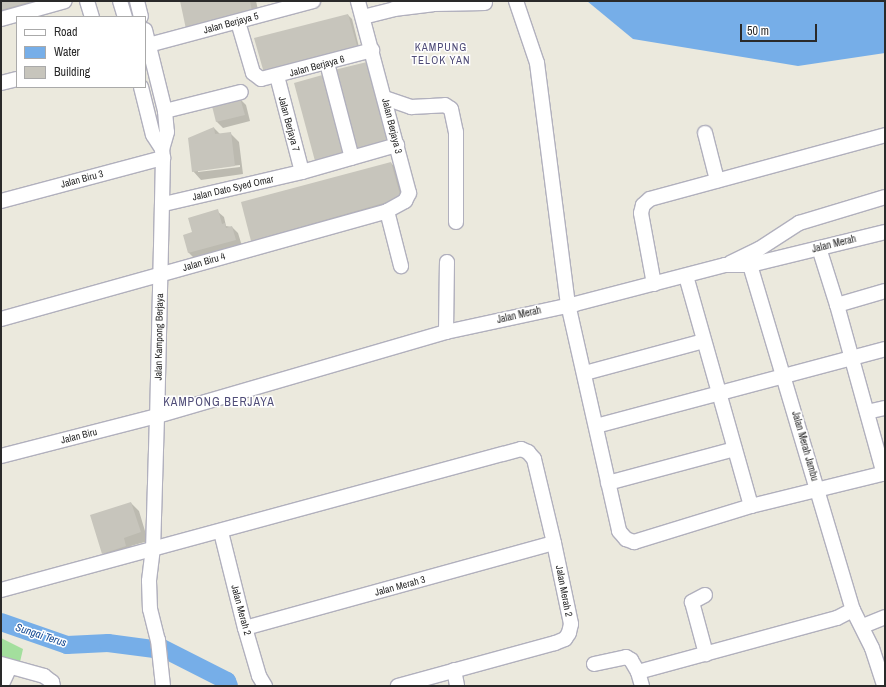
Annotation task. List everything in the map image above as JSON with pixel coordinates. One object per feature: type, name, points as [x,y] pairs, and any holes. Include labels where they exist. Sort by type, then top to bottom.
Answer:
[{"type":"street","points":[[1,18],[65,1]]},
{"type":"street","points":[[87,1],[92,16]]},
{"type":"street","points":[[120,1],[125,16]]},
{"type":"street","points":[[137,1],[142,16]]},
{"type":"street","name":"Jalan Berjaya 5","points":[[147,46],[313,1]]},
{"type":"street","name":"Jalan Berjaya 3","points":[[358,1],[409,193],[405,201]]},
{"type":"street","points":[[516,1],[537,63],[568,304],[608,483],[620,531],[626,539],[634,542],[751,506],[884,473],[837,304],[819,248]]},
{"type":"street","points":[[363,17],[394,9],[433,4],[485,3]]},
{"type":"street","name":"Jalan Berjaya 6","points":[[238,22],[253,73],[261,79],[327,63],[372,50]]},
{"type":"street","name":"Jalan Kampong Berjaya","points":[[147,46],[165,111],[167,132],[162,153],[164,204],[160,274],[153,548],[149,581],[150,609],[158,640],[163,686]]},
{"type":"street","points":[[327,63],[352,158]]},
{"type":"street","name":"Jalan Berjaya 7","points":[[277,76],[302,172]]},
{"type":"street","points":[[1,83],[16,79]]},
{"type":"street","name":"Jalan Kampong Berjaya","points":[[141,88],[153,135],[162,153]]},
{"type":"street","points":[[165,111],[241,92]]},
{"type":"street","points":[[385,98],[411,107],[445,105],[451,109],[456,132],[456,222]]},
{"type":"street","points":[[705,133],[717,180]]},
{"type":"street","points":[[654,284],[641,213],[643,205],[650,199],[885,135]]},
{"type":"street","name":"Jalan Dato Syed Omar","points":[[164,204],[302,172],[397,146]]},
{"type":"street","name":"Jalan Biru 3","points":[[1,201],[162,153]]},
{"type":"street","points":[[724,265],[759,249],[799,223],[885,197]]},
{"type":"street","name":"Jalan Biru 4","points":[[1,319],[387,211],[405,201]]},
{"type":"street","points":[[387,211],[401,266]]},
{"type":"street","name":"Jalan Merah","points":[[157,416],[446,332],[654,284],[724,265],[750,265],[885,232]]},
{"type":"street","points":[[446,332],[447,262]]},
{"type":"street","name":"Jalan Merah Jambu","points":[[750,265],[853,610],[863,626],[884,686]]},
{"type":"street","points":[[686,276],[751,506]]},
{"type":"street","points":[[837,304],[885,291]]},
{"type":"street","points":[[584,373],[704,341]]},
{"type":"street","points":[[596,426],[885,349]]},
{"type":"street","points":[[867,412],[885,408]]},
{"type":"street","name":"Jalan Biru","points":[[1,456],[157,416]]},
{"type":"street","name":"Jalan Merah 2","points":[[265,686],[259,676],[245,628],[221,532],[521,449],[528,452],[534,459],[571,624],[565,639],[398,686]]},
{"type":"street","points":[[608,483],[735,449]]},
{"type":"street","points":[[1,590],[153,548],[221,532]]},
{"type":"street","name":"Jalan Merah 3","points":[[245,628],[554,543]]},
{"type":"street","points":[[705,595],[694,599],[692,606],[706,654]]},
{"type":"street","points":[[638,672],[837,618],[853,610]]},
{"type":"street","points":[[863,626],[885,617]]},
{"type":"street","points":[[594,664],[626,657],[631,660],[638,672],[642,686]]},
{"type":"street","points":[[1,686],[6,666],[44,676],[52,682],[53,686]]},
{"type":"street","points":[[454,670],[457,686]]},
{"type":"green space","points":[[1,638],[23,649],[20,662],[1,656]]},
{"type":"water","points":[[587,1],[885,1],[885,53],[798,66],[633,39]]},
{"type":"building","points":[[1,1],[32,1],[1,10]]},
{"type":"building","points":[[180,1],[250,1],[252,11],[186,29]]},
{"type":"building","points":[[348,14],[358,49],[264,73],[254,38]]},
{"type":"building","points":[[367,62],[388,142],[355,151],[334,70]]},
{"type":"building","points":[[326,74],[347,152],[315,161],[294,83]]},
{"type":"building","points":[[240,98],[245,115],[216,122],[212,106]]},
{"type":"building","points":[[214,127],[215,134],[231,132],[235,166],[192,172],[188,138]]},
{"type":"building","points":[[391,162],[401,198],[251,241],[241,202]]},
{"type":"building","points":[[218,209],[222,224],[225,223],[226,228],[232,226],[236,240],[188,253],[183,235],[192,232],[188,218]]},
{"type":"building","points":[[131,502],[141,532],[124,538],[126,546],[102,554],[90,515]]},
{"type":"waterway","name":"Sungai Terus","points":[[1,622],[67,645],[108,643],[153,649]]},
{"type":"waterway","name":"Sungai Terus","points":[[162,648],[227,681],[229,686]]},
{"type":"district","name":"KAMPUNG TELOK YAN","points":[[441,54]]},
{"type":"district","name":"KAMPONG BERJAYA","points":[[219,403]]}]
